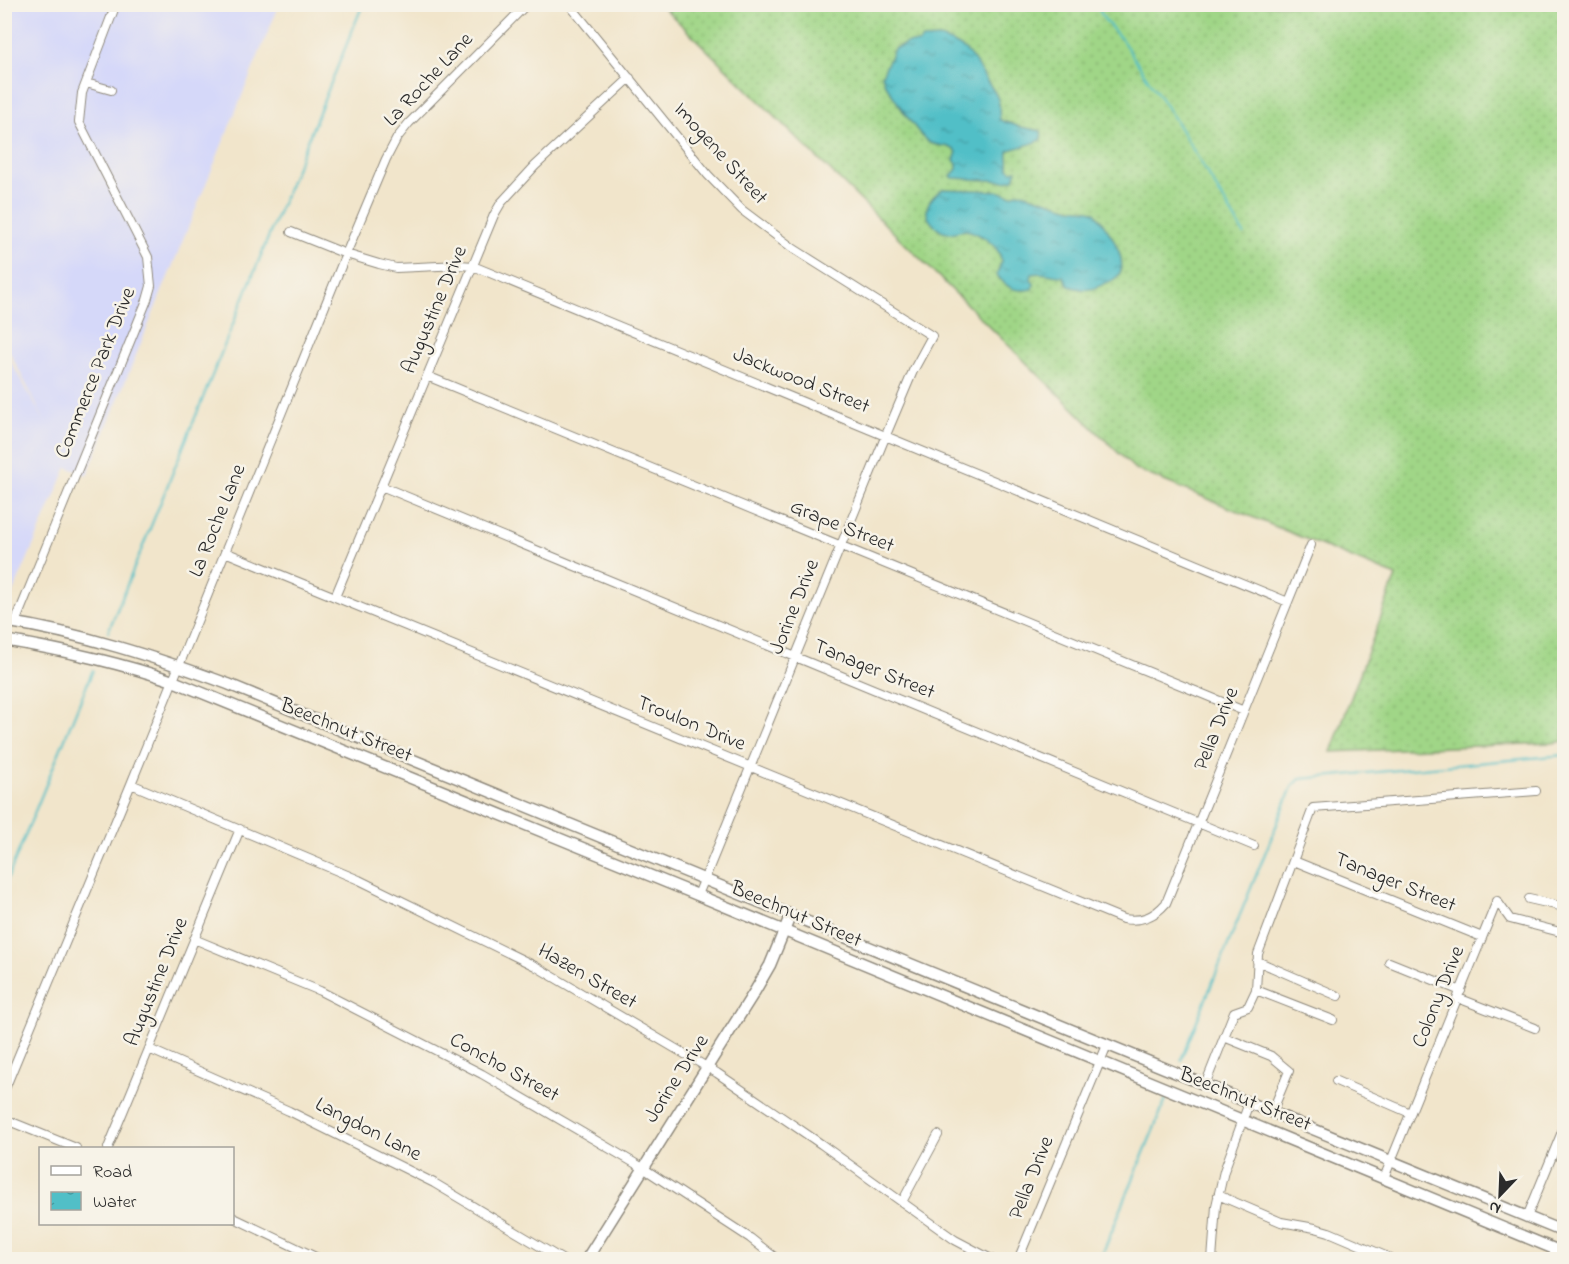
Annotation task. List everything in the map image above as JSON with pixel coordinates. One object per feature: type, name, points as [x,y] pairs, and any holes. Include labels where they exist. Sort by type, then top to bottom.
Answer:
[{"type":"main road","name":"Beechnut Street","points":[[10,622],[135,651],[228,684],[1564,1232]]},
{"type":"main road","name":"Beechnut Street","points":[[4,640],[109,661],[172,681],[1564,1253]]},
{"type":"main road","points":[[339,749],[346,732]]},
{"type":"main road","points":[[528,826],[534,809]]},
{"type":"main road","name":"Jorine Drive","points":[[586,1260],[760,983],[791,914]]},
{"type":"main road","points":[[943,997],[950,980]]},
{"type":"main road","points":[[1498,1226],[1506,1208]]},
{"type":"street","name":"Commerce Park Drive","points":[[10,622],[151,286],[148,257],[80,122],[82,93],[116,4]]},
{"type":"street","name":"La Roche Lane","points":[[4,1091],[386,159],[398,138],[419,113],[527,4]]},
{"type":"street","name":"Imogene Street","points":[[569,4],[708,175],[742,210],[794,249],[932,336]]},
{"type":"street","name":"Augustine Drive","points":[[335,597],[494,215],[535,166],[630,78]]},
{"type":"street","points":[[86,83],[111,90]]},
{"type":"street","name":"Jackwood Street","points":[[291,232],[346,254],[399,268],[473,266],[1288,602]]},
{"type":"street","name":"Jorine Drive","points":[[698,896],[886,435],[913,371],[932,336]]},
{"type":"street","name":"Grape Street","points":[[427,376],[1244,711]]},
{"type":"street","name":"Tanager Street","points":[[381,486],[1254,846]]},
{"type":"street","name":"Pella Drive","points":[[1145,919],[1154,915],[1166,903],[1311,545]]},
{"type":"street","name":"Troulon Drive","points":[[225,552],[1123,920],[1145,919]]},
{"type":"street","name":"Hazen Street","points":[[131,784],[359,880],[535,966],[708,1067],[955,1240],[993,1260]]},
{"type":"street","points":[[1205,1085],[1234,1012],[1248,1007],[1256,990],[1258,954],[1313,808],[1536,791]]},
{"type":"street","name":"Augustine Drive","points":[[109,1147],[240,829]]},
{"type":"street","name":"Tanager Street","points":[[1294,861],[1482,937]]},
{"type":"street","points":[[1529,899],[1564,907]]},
{"type":"street","name":"Colony Drive","points":[[1384,1178],[1497,902],[1510,919],[1564,933]]},
{"type":"street","name":"Concho Street","points":[[194,939],[320,992],[482,1074],[643,1168],[778,1260]]},
{"type":"street","points":[[1257,961],[1338,996]]},
{"type":"street","points":[[1389,962],[1535,1028]]},
{"type":"street","points":[[1256,990],[1333,1020]]},
{"type":"street","points":[[1224,1037],[1271,1056],[1289,1071],[1272,1112]]},
{"type":"street","name":"Pella Drive","points":[[1018,1260],[1107,1045]]},
{"type":"street","name":"Langdon Lane","points":[[149,1049],[289,1111],[434,1184],[562,1260]]},
{"type":"street","points":[[1336,1082],[1410,1113]]},
{"type":"street","points":[[1212,1260],[1218,1195],[1224,1171],[1249,1103]]},
{"type":"street","points":[[4,1119],[71,1147]]},
{"type":"street","points":[[1527,1217],[1564,1128]]},
{"type":"street","points":[[902,1202],[938,1135]]},
{"type":"street","points":[[1218,1195],[1281,1221],[1329,1232],[1395,1260]]},
{"type":"street","points":[[234,1218],[322,1260]]},
{"type":"street","points":[[1561,1260],[1564,1253]]},
{"type":"shaded area","points":[[5,5],[279,5],[87,475],[67,467],[6,609],[4,609],[4,349],[45,422],[5,343]]},
{"type":"green space","points":[[661,5],[1564,5],[1564,741],[1331,752],[1396,576],[1135,469]]},
{"type":"water","points":[[940,38],[958,46],[973,59],[996,95],[999,102],[1000,120],[1041,131],[1042,139],[1039,141],[1008,151],[1008,168],[1012,171],[1017,170],[1014,179],[1005,181],[953,178],[951,176],[957,169],[954,160],[957,152],[951,148],[930,143],[925,139],[884,82],[882,75],[894,49],[907,43],[919,43],[922,39]]},
{"type":"water","points":[[943,189],[997,191],[1011,195],[1020,192],[1071,208],[1095,212],[1119,252],[1121,269],[1118,276],[1092,289],[1069,286],[1063,276],[1043,273],[1032,274],[1033,289],[1017,290],[1008,286],[997,275],[1001,262],[1000,256],[989,241],[965,230],[945,233],[930,221],[927,211],[930,201]]},
{"type":"waterway","points":[[108,632],[363,4]]},
{"type":"waterway","points":[[1096,4],[1104,19],[1122,40],[1174,118],[1244,234]]},
{"type":"waterway","points":[[4,887],[93,670]]},
{"type":"waterway","points":[[1181,1060],[1292,787],[1300,779],[1564,755]]},
{"type":"waterway","points":[[1100,1260],[1166,1099]]}]
